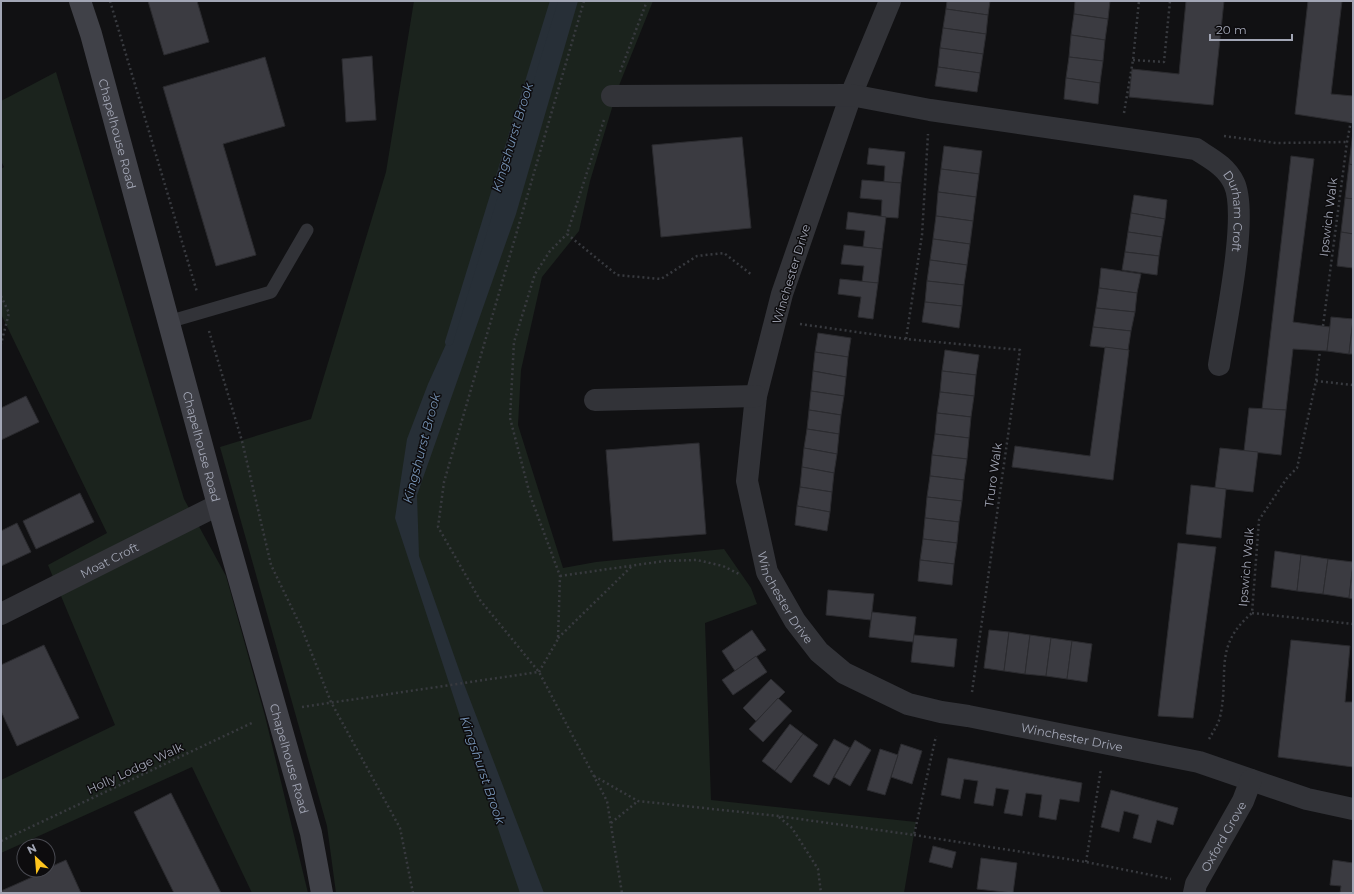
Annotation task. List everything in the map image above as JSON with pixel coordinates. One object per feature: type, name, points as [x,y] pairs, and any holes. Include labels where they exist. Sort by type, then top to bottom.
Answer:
[{"type":"street","name":"Chapelhouse Road","points":[[80,1],[91,34],[218,505],[311,833],[322,893]]},
{"type":"street","name":"Winchester Drive","points":[[890,1],[851,95],[782,294],[756,396],[747,480],[767,572],[794,621],[819,652],[844,674],[908,704],[941,712],[968,716],[1199,762],[1307,799],[1353,809]]},
{"type":"street","name":"Durham Croft","points":[[612,96],[851,95],[930,110],[1196,149],[1222,165],[1234,184],[1240,214],[1235,263],[1219,365]]},
{"type":"street","points":[[595,400],[756,396]]},
{"type":"street","name":"Moat Croft","points":[[1,614],[218,505]]},
{"type":"street","name":"Oxford Grove","points":[[1195,889],[1243,801],[1250,780]]},
{"type":"lane","points":[[168,322],[271,292],[307,230]]},
{"type":"path","points":[[110,1],[242,441],[272,565],[302,629],[331,702],[400,828],[413,893]]},
{"type":"path","points":[[584,1],[444,482],[438,527],[480,600],[539,672],[607,801],[622,893]]},
{"type":"path","points":[[558,639],[560,576],[530,495],[510,418],[514,342],[535,274],[550,251],[567,234],[612,96],[647,1]]},
{"type":"path","points":[[1120,137],[1133,60],[1139,1]]},
{"type":"path","points":[[1133,60],[1164,62],[1170,1]]},
{"type":"path","points":[[906,338],[922,235],[930,110]]},
{"type":"path","name":"Ipswich Walk","points":[[1323,326],[1347,142],[1353,110]]},
{"type":"path","points":[[1196,149],[1218,135],[1276,143],[1347,142]]},
{"type":"path","points":[[567,234],[617,275],[661,279],[697,256],[724,253],[752,275]]},
{"type":"path","points":[[1,296],[10,313],[1,344]]},
{"type":"path","name":"Truro Walk","points":[[776,320],[906,338],[1020,350],[968,716]]},
{"type":"path","name":"Ipswich Walk","points":[[1199,762],[1220,718],[1226,646],[1241,622],[1252,612],[1259,520],[1287,478],[1297,468],[1316,381],[1320,351]]},
{"type":"path","points":[[1316,381],[1353,385]]},
{"type":"path","points":[[560,576],[664,561],[696,560],[724,566],[750,580],[767,572]]},
{"type":"path","points":[[539,672],[558,639],[633,566]]},
{"type":"path","points":[[1252,612],[1353,624]]},
{"type":"path","points":[[331,702],[389,695],[539,672]]},
{"type":"path","name":"Holly Lodge Walk","points":[[1,842],[276,711]]},
{"type":"path","points":[[914,835],[941,712]]},
{"type":"path","points":[[1086,862],[1105,744]]},
{"type":"path","points":[[593,775],[638,801],[778,816],[914,835],[1086,862],[1195,889]]},
{"type":"path","points":[[611,823],[638,801]]},
{"type":"path","points":[[778,816],[792,828],[818,869],[821,893]]},
{"type":"shaded area","points":[[414,1],[653,1],[618,88],[590,181],[579,231],[542,277],[521,370],[518,425],[563,568],[596,562],[724,549],[751,588],[757,604],[705,623],[711,800],[916,822],[904,893],[336,893],[327,826],[220,447],[311,419],[386,172]]},
{"type":"shaded area","points":[[56,72],[184,499],[226,576],[265,716],[308,893],[252,893],[192,767],[34,838],[16,838],[16,846],[1,853],[1,780],[115,725],[48,565],[107,533],[1,314],[1,169],[4,167],[1,161],[1,101]]},
{"type":"water","points":[[554,1],[578,1],[516,214],[417,495],[419,556],[464,684],[544,893],[520,893],[469,744],[395,518],[407,439],[428,384],[452,331]]},
{"type":"building","points":[[148,1],[197,1],[209,42],[164,55]]},
{"type":"building","points":[[947,1],[990,1],[988,15],[946,9]]},
{"type":"building","points":[[1075,1],[1110,1],[1108,19],[1074,14]]},
{"type":"building","points":[[1186,1],[1224,1],[1213,105],[1129,97],[1132,69],[1179,74]]},
{"type":"building","points":[[1308,1],[1342,1],[1331,94],[1353,96],[1353,123],[1295,114]]},
{"type":"building","points":[[946,9],[988,15],[986,34],[943,28]]},
{"type":"building","points":[[1074,14],[1108,19],[1105,40],[1071,35]]},
{"type":"building","points":[[943,28],[986,34],[983,54],[940,48]]},
{"type":"building","points":[[1071,35],[1105,40],[1103,61],[1069,57]]},
{"type":"building","points":[[940,48],[983,54],[980,73],[938,67]]},
{"type":"building","points":[[372,56],[376,120],[346,122],[342,59]]},
{"type":"building","points":[[265,57],[285,126],[223,144],[256,255],[216,266],[163,87]]},
{"type":"building","points":[[1069,57],[1103,61],[1100,83],[1066,78]]},
{"type":"building","points":[[938,67],[980,73],[977,92],[935,86]]},
{"type":"building","points":[[1066,78],[1100,83],[1098,104],[1064,99]]},
{"type":"building","points":[[1353,132],[1353,165],[1349,164]]},
{"type":"building","points":[[742,137],[751,228],[661,237],[652,145]]},
{"type":"building","points":[[944,146],[982,151],[979,174],[941,169]]},
{"type":"building","points":[[869,148],[905,152],[901,183],[884,182],[885,166],[867,164]]},
{"type":"building","points":[[1291,156],[1314,159],[1293,322],[1330,327],[1327,351],[1293,349],[1286,410],[1262,409]]},
{"type":"building","points":[[1349,164],[1353,165],[1353,199],[1345,198]]},
{"type":"building","points":[[941,169],[979,174],[976,197],[938,192]]},
{"type":"building","points":[[862,180],[901,183],[898,218],[881,217],[882,200],[860,198]]},
{"type":"building","points":[[938,192],[976,197],[973,221],[936,216]]},
{"type":"building","points":[[1134,195],[1167,200],[1165,219],[1131,213]]},
{"type":"building","points":[[1345,198],[1353,199],[1353,234],[1341,232]]},
{"type":"building","points":[[848,212],[886,217],[882,249],[863,247],[865,231],[846,229]]},
{"type":"building","points":[[1131,213],[1165,219],[1162,237],[1128,232]]},
{"type":"building","points":[[936,216],[973,221],[970,244],[933,239]]},
{"type":"building","points":[[1128,232],[1162,237],[1159,256],[1125,252]]},
{"type":"building","points":[[1341,232],[1353,234],[1353,268],[1337,266]]},
{"type":"building","points":[[933,239],[970,244],[967,265],[930,260]]},
{"type":"building","points":[[844,245],[882,249],[878,283],[862,282],[864,266],[841,264]]},
{"type":"building","points":[[1125,252],[1159,256],[1157,275],[1122,270]]},
{"type":"building","points":[[930,260],[967,265],[964,285],[927,281]]},
{"type":"building","points":[[1101,268],[1141,274],[1137,293],[1099,288]]},
{"type":"building","points":[[840,279],[878,283],[873,319],[858,317],[861,297],[838,294]]},
{"type":"building","points":[[927,281],[964,285],[962,306],[925,302]]},
{"type":"building","points":[[1099,288],[1137,293],[1135,312],[1096,308]]},
{"type":"building","points":[[925,302],[962,306],[959,328],[922,322]]},
{"type":"building","points":[[1096,308],[1135,312],[1131,331],[1093,327]]},
{"type":"building","points":[[1331,317],[1353,319],[1349,354],[1327,351]]},
{"type":"building","points":[[1353,321],[1353,354],[1349,354]]},
{"type":"building","points":[[1093,327],[1131,331],[1128,350],[1090,346]]},
{"type":"building","points":[[818,333],[851,338],[848,357],[815,352]]},
{"type":"building","points":[[1105,347],[1129,350],[1113,480],[1012,467],[1015,446],[1090,456]]},
{"type":"building","points":[[945,350],[979,355],[976,375],[942,371]]},
{"type":"building","points":[[815,352],[848,357],[846,377],[813,371]]},
{"type":"building","points":[[813,371],[846,377],[844,396],[811,391]]},
{"type":"building","points":[[942,371],[976,375],[974,396],[940,392]]},
{"type":"building","points":[[811,391],[844,396],[841,415],[809,410]]},
{"type":"building","points":[[940,392],[974,396],[971,417],[937,413]]},
{"type":"building","points":[[26,396],[39,422],[1,440],[1,408]]},
{"type":"building","points":[[1249,408],[1286,410],[1281,455],[1244,451]]},
{"type":"building","points":[[809,410],[841,415],[839,434],[807,429]]},
{"type":"building","points":[[937,413],[971,417],[969,438],[935,434]]},
{"type":"building","points":[[807,429],[839,434],[837,454],[804,448]]},
{"type":"building","points":[[935,434],[969,438],[967,459],[932,455]]},
{"type":"building","points":[[699,443],[706,534],[613,541],[606,450]]},
{"type":"building","points":[[804,448],[837,454],[834,473],[802,467]]},
{"type":"building","points":[[1220,448],[1258,452],[1253,492],[1215,488]]},
{"type":"building","points":[[932,455],[967,459],[964,480],[930,476]]},
{"type":"building","points":[[802,467],[834,473],[832,492],[800,487]]},
{"type":"building","points":[[930,476],[964,480],[962,501],[927,497]]},
{"type":"building","points":[[1191,485],[1226,489],[1221,538],[1186,534]]},
{"type":"building","points":[[800,487],[832,492],[830,512],[797,506]]},
{"type":"building","points":[[80,493],[94,522],[36,549],[23,521]]},
{"type":"building","points":[[927,497],[962,501],[959,522],[925,518]]},
{"type":"building","points":[[797,506],[830,512],[827,531],[795,525]]},
{"type":"building","points":[[925,518],[959,522],[957,543],[923,539]]},
{"type":"building","points":[[17,523],[31,552],[1,566],[1,531]]},
{"type":"building","points":[[923,539],[957,543],[954,564],[920,560]]},
{"type":"building","points":[[1178,543],[1216,547],[1193,718],[1158,716]]},
{"type":"building","points":[[1275,551],[1301,555],[1297,591],[1271,587]]},
{"type":"building","points":[[1301,555],[1328,559],[1323,594],[1297,591]]},
{"type":"building","points":[[1328,559],[1353,562],[1349,598],[1323,594]]},
{"type":"building","points":[[920,560],[954,564],[952,585],[918,581]]},
{"type":"building","points":[[1353,567],[1353,599],[1349,598]]},
{"type":"building","points":[[828,590],[874,594],[871,620],[826,615]]},
{"type":"building","points":[[872,612],[916,617],[913,642],[869,637]]},
{"type":"building","points":[[752,630],[766,650],[735,671],[722,651]]},
{"type":"building","points":[[989,630],[1009,632],[1004,671],[984,668]]},
{"type":"building","points":[[1009,632],[1030,635],[1025,674],[1004,671]]},
{"type":"building","points":[[914,635],[957,639],[954,667],[911,662]]},
{"type":"building","points":[[1030,635],[1051,638],[1046,676],[1025,674]]},
{"type":"building","points":[[1051,638],[1072,641],[1067,679],[1046,676]]},
{"type":"building","points":[[1291,640],[1350,646],[1345,702],[1353,702],[1353,767],[1278,757]]},
{"type":"building","points":[[1072,641],[1092,644],[1087,682],[1067,679]]},
{"type":"building","points":[[44,645],[79,718],[17,746],[1,711],[1,665]]},
{"type":"building","points":[[756,656],[767,672],[733,695],[722,680]]},
{"type":"building","points":[[771,679],[785,692],[756,721],[743,708]]},
{"type":"building","points":[[778,698],[792,711],[763,742],[749,729]]},
{"type":"building","points":[[790,724],[803,734],[775,771],[762,761]]},
{"type":"building","points":[[803,734],[818,745],[791,783],[775,771]]},
{"type":"building","points":[[834,739],[850,748],[829,785],[813,776]]},
{"type":"building","points":[[855,740],[871,750],[850,786],[834,777]]},
{"type":"building","points":[[901,744],[922,751],[912,784],[891,777]]},
{"type":"building","points":[[880,749],[898,755],[885,795],[867,790]]},
{"type":"building","points":[[948,758],[1082,783],[1079,802],[1060,799],[1056,820],[1039,817],[1042,795],[1026,793],[1022,816],[1004,813],[1009,790],[996,788],[993,806],[974,803],[978,781],[964,779],[960,799],[941,795]]},
{"type":"building","points":[[1111,790],[1178,808],[1173,825],[1157,820],[1151,843],[1133,838],[1139,815],[1124,811],[1119,832],[1101,827]]},
{"type":"building","points":[[171,793],[221,893],[174,893],[134,812]]},
{"type":"building","points":[[933,846],[956,852],[952,868],[929,862]]},
{"type":"building","points":[[981,858],[1017,863],[1013,893],[977,889]]},
{"type":"building","points":[[66,860],[81,893],[1,893],[1,891],[30,878],[56,878],[56,864]]},
{"type":"building","points":[[1333,860],[1353,863],[1353,893],[1340,893],[1341,886],[1330,885]]},
{"type":"waterway","name":"Kingshurst Brook","points":[[449,342],[554,1]]}]
